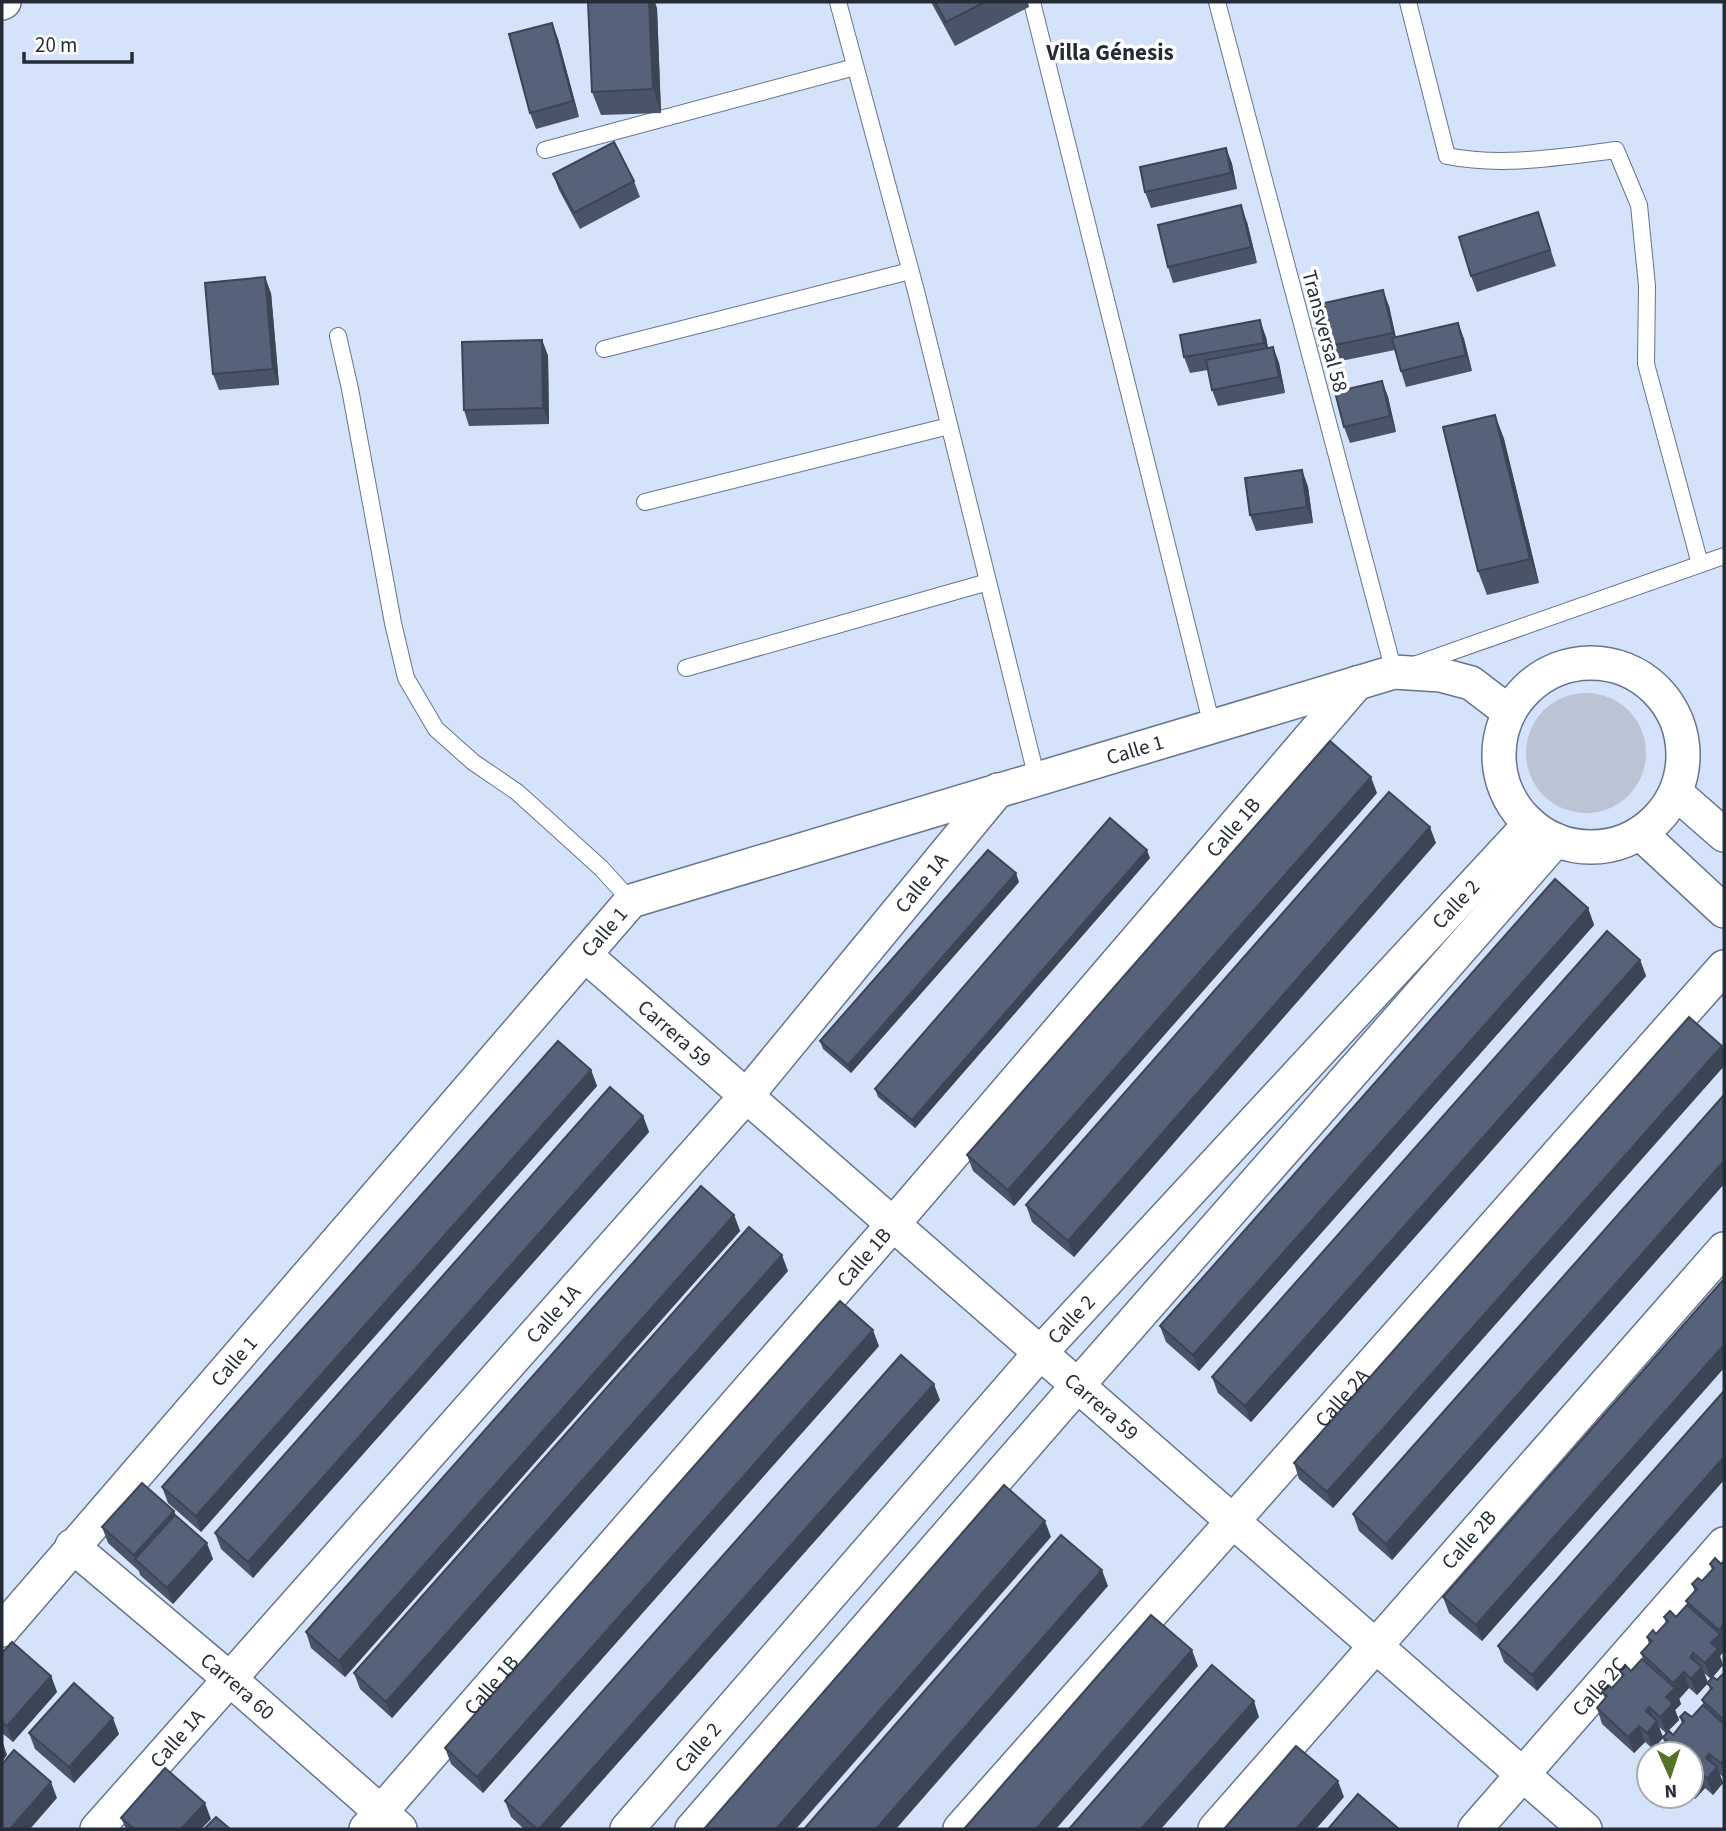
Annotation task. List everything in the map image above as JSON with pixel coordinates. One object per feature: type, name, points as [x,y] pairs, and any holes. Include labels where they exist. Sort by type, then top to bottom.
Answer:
[{"type":"street","points":[[1586,663],[1618,666],[1646,680],[1668,703],[1681,732],[1684,763],[1676,793],[1661,816],[1640,833],[1614,844],[1584,846],[1543,832],[1510,800],[1500,772],[1500,741],[1509,712],[1528,687],[1555,670],[1586,663]]},
{"type":"street","name":"Calle 1","points":[[2,1630],[631,901],[1394,672],[1441,675],[1471,683],[1509,712]]},
{"type":"street","name":"Calle 1B","points":[[383,1824],[1357,683]]},
{"type":"street","name":"Calle 1A","points":[[97,1829],[747,1095],[998,790]]},
{"type":"street","points":[[1676,793],[1724,835]]},
{"type":"street","name":"Calle 2","points":[[627,1829],[1041,1352],[1543,832]]},
{"type":"street","name":"Calle 2","points":[[692,1829],[1078,1385],[1543,832]]},
{"type":"street","points":[[1640,833],[1724,911]]},
{"type":"street","name":"Carrera 59","points":[[585,955],[1585,1829]]},
{"type":"street","name":"Calle 2A","points":[[960,1829],[1724,967]]},
{"type":"street","name":"Calle 2B","points":[[1215,1829],[1724,1249]]},
{"type":"street","name":"Calle 2C","points":[[1475,1829],[1724,1544]]},
{"type":"street","name":"Carrera 60","points":[[72,1546],[231,1680],[383,1824]]},
{"type":"lane","points":[[838,2],[910,271],[1037,779]]},
{"type":"lane","points":[[1032,2],[1212,726]]},
{"type":"lane","name":"Transversal 58","points":[[1217,2],[1394,672]]},
{"type":"lane","points":[[1408,2],[1447,156],[1476,161],[1520,161],[1616,150],[1639,205],[1647,286],[1646,364],[1700,564]]},
{"type":"lane","points":[[545,150],[855,67]]},
{"type":"lane","points":[[604,349],[910,271]]},
{"type":"lane","points":[[338,336],[406,678],[436,729],[473,762],[517,792],[601,868],[631,901]]},
{"type":"lane","points":[[645,502],[949,426]]},
{"type":"lane","points":[[1394,672],[1724,556]]},
{"type":"lane","points":[[686,668],[988,582]]},
{"type":"shaded area","points":[[1586,693],[1609,698],[1628,711],[1641,730],[1646,753],[1641,776],[1628,795],[1609,808],[1586,813],[1563,808],[1544,795],[1531,776],[1526,753],[1531,730],[1544,711],[1563,698]]},
{"type":"building","points":[[588,2],[649,2],[653,89],[592,92]]},
{"type":"building","points":[[935,2],[985,2],[946,22]]},
{"type":"building","points":[[552,23],[573,101],[530,113],[509,34]]},
{"type":"building","points":[[614,142],[634,181],[574,213],[553,174]]},
{"type":"building","points":[[1226,148],[1231,173],[1145,192],[1140,167]]},
{"type":"building","points":[[1241,205],[1251,247],[1168,267],[1158,225]]},
{"type":"building","points":[[1538,212],[1550,250],[1471,276],[1459,237]]},
{"type":"building","points":[[265,277],[273,369],[213,374],[205,283]]},
{"type":"building","points":[[1383,290],[1393,333],[1320,348],[1311,306]]},
{"type":"building","points":[[1260,320],[1264,343],[1184,357],[1180,335]]},
{"type":"building","points":[[1458,323],[1466,355],[1401,371],[1392,338]]},
{"type":"building","points":[[542,340],[543,408],[464,410],[462,342]]},
{"type":"building","points":[[1273,347],[1279,377],[1212,390],[1206,360]]},
{"type":"building","points":[[1382,381],[1390,416],[1344,427],[1335,392]]},
{"type":"building","points":[[1495,415],[1530,559],[1478,571],[1443,427]]},
{"type":"building","points":[[1302,470],[1307,507],[1250,515],[1245,478]]},
{"type":"building","points":[[1330,741],[1371,777],[1008,1190],[967,1155]]},
{"type":"building","points":[[1389,792],[1430,827],[1068,1241],[1026,1205]]},
{"type":"building","points":[[1110,818],[1147,850],[912,1120],[875,1089]]},
{"type":"building","points":[[988,850],[1016,873],[848,1065],[820,1041]]},
{"type":"building","points":[[1555,879],[1588,908],[1193,1355],[1160,1326]]},
{"type":"building","points":[[1607,931],[1640,960],[1245,1406],[1212,1377]]},
{"type":"building","points":[[1689,1017],[1722,1046],[1327,1492],[1294,1463]]},
{"type":"building","points":[[558,1041],[591,1070],[196,1516],[162,1487]]},
{"type":"building","points":[[610,1087],[643,1116],[248,1562],[215,1533]]},
{"type":"building","points":[[1724,1095],[1724,1161],[1386,1544],[1353,1514]]},
{"type":"building","points":[[701,1186],[734,1215],[339,1661],[306,1632]]},
{"type":"building","points":[[749,1227],[782,1255],[386,1702],[354,1673]]},
{"type":"building","points":[[1724,1279],[1724,1345],[1476,1625],[1443,1597]]},
{"type":"building","points":[[840,1301],[873,1330],[477,1777],[445,1748]]},
{"type":"building","points":[[901,1355],[934,1384],[537,1829],[505,1801]]},
{"type":"building","points":[[1724,1391],[1724,1457],[1532,1675],[1498,1646]]},
{"type":"building","points":[[142,1483],[174,1511],[134,1555],[102,1527]]},
{"type":"building","points":[[1004,1485],[1045,1521],[776,1829],[704,1829]]},
{"type":"building","points":[[175,1515],[207,1543],[167,1588],[135,1559]]},
{"type":"building","points":[[1061,1535],[1102,1570],[876,1829],[804,1829]]},
{"type":"building","points":[[1715,1558],[1721,1564],[1724,1561],[1724,1624],[1719,1630],[1686,1601],[1697,1589],[1692,1584],[1698,1578],[1702,1581],[1714,1568],[1710,1564]]},
{"type":"building","points":[[1687,1605],[1720,1634],[1711,1643],[1718,1649],[1705,1663],[1693,1653],[1690,1657],[1702,1667],[1691,1679],[1684,1672],[1673,1683],[1641,1653],[1652,1641],[1647,1637],[1653,1630],[1656,1634],[1668,1621],[1664,1617],[1670,1611],[1676,1617]]},
{"type":"building","points":[[1151,1615],[1192,1650],[1036,1829],[964,1829]]},
{"type":"building","points":[[12,1642],[51,1676],[7,1726],[2,1722],[2,1653]]},
{"type":"building","points":[[1642,1659],[1675,1688],[1666,1697],[1673,1704],[1660,1717],[1649,1707],[1646,1711],[1657,1721],[1647,1733],[1639,1726],[1628,1737],[1597,1708],[1607,1696],[1602,1692],[1608,1685],[1612,1688],[1624,1675],[1620,1671],[1625,1665],[1631,1671]]},
{"type":"building","points":[[1212,1665],[1254,1701],[1141,1829],[1069,1829]]},
{"type":"building","points":[[1724,1673],[1724,1720],[1702,1700],[1712,1688],[1707,1683],[1713,1677],[1717,1680]]},
{"type":"building","points":[[74,1683],[113,1718],[69,1767],[29,1733]]},
{"type":"building","points":[[1703,1705],[1724,1724],[1724,1759],[1721,1763],[1709,1754],[1706,1758],[1717,1767],[1707,1779],[1705,1740],[1666,1740],[1663,1737],[1669,1731],[1673,1735],[1684,1721],[1680,1717],[1685,1712],[1692,1717]]},
{"type":"building","points":[[1296,1746],[1338,1781],[1296,1829],[1224,1829]]},
{"type":"building","points":[[14,1750],[51,1782],[10,1829],[2,1829],[2,1764]]},
{"type":"building","points":[[165,1768],[205,1803],[181,1829],[134,1829],[121,1818]]},
{"type":"building","points":[[1358,1794],[1399,1829],[1328,1829]]},
{"type":"building","points":[[216,1817],[230,1829],[204,1829]]},
{"type":"district","name":"Villa Génesis","points":[[1110,52]]}]
